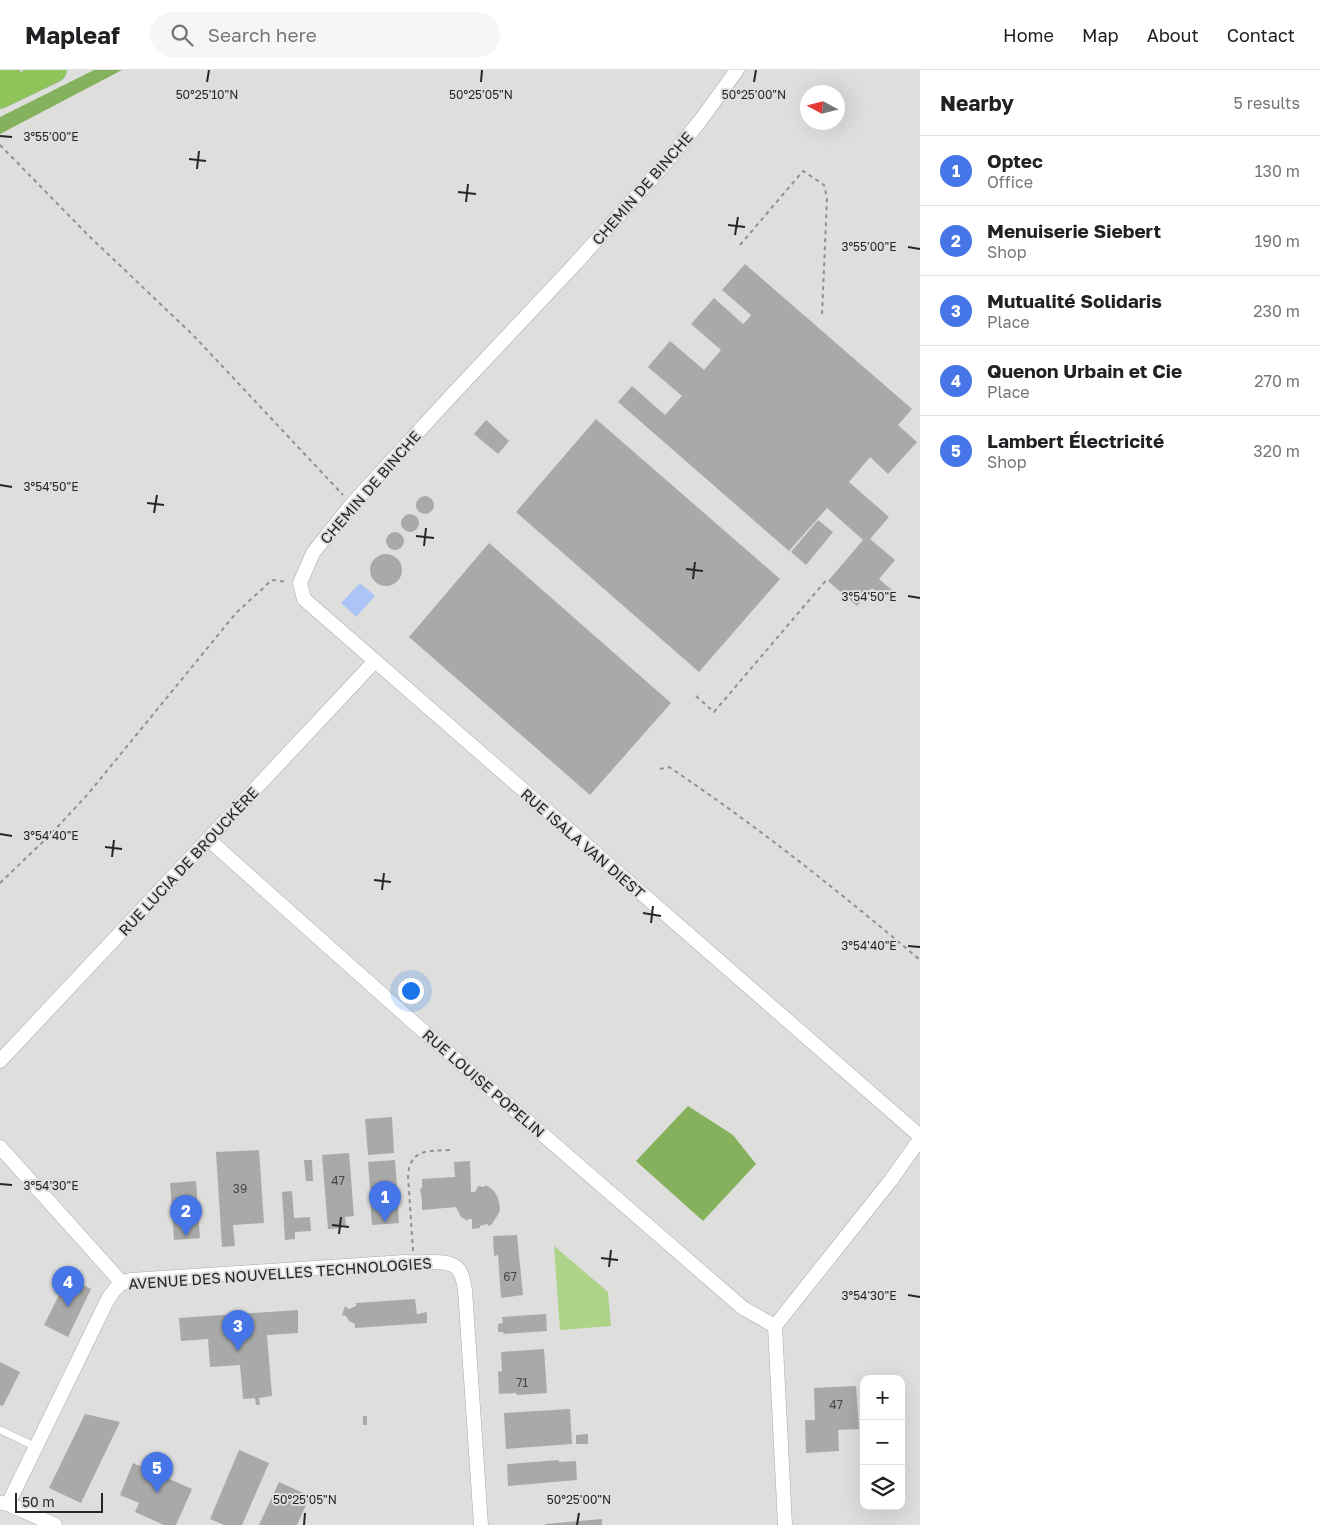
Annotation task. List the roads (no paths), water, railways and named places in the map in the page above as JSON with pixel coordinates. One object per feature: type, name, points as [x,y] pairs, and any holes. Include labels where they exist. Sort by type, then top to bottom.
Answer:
[{"type":"highway","points":[[0,73],[7,70]]},
{"type":"highway","points":[[0,96],[54,70]]},
{"type":"street","name":"CHEMIN DE BINCHE","points":[[300,583],[313,553],[352,504],[576,264],[652,179],[700,121],[737,70]]},
{"type":"street","name":"RUE ISALA VAN DIEST","points":[[300,583],[304,599],[920,1138]]},
{"type":"street","name":"RUE LUCIA DE BROUCKÈRE","points":[[0,1061],[375,661]]},
{"type":"street","name":"RUE LOUISE POPELIN","points":[[208,839],[413,1022],[743,1308],[770,1323]]},
{"type":"street","points":[[785,1525],[770,1323],[891,1180],[920,1138]]},
{"type":"street","points":[[0,1147],[122,1283]]},
{"type":"street","name":"AVENUE DES NOUVELLES TECHNOLOGIES","points":[[4,1503],[36,1447],[106,1301],[122,1283],[131,1280],[405,1262],[438,1262],[450,1264],[458,1269],[464,1283],[481,1525]]},
{"type":"street","points":[[4,1503],[55,1525]]},
{"type":"lane","points":[[0,1430],[36,1447]]},
{"type":"water","points":[[360,583],[375,596],[356,617],[341,603]]},
{"type":"place","name":"Optec","points":[[385,1222]]},
{"type":"place","name":"Menuiserie Siebert","points":[[186,1236]]},
{"type":"place","name":"Quenon Urbain et Cie","points":[[68,1307]]},
{"type":"place","name":"Mutualité Solidaris","points":[[238,1351]]},
{"type":"place","name":"Lambert Électricité","points":[[157,1493]]}]
